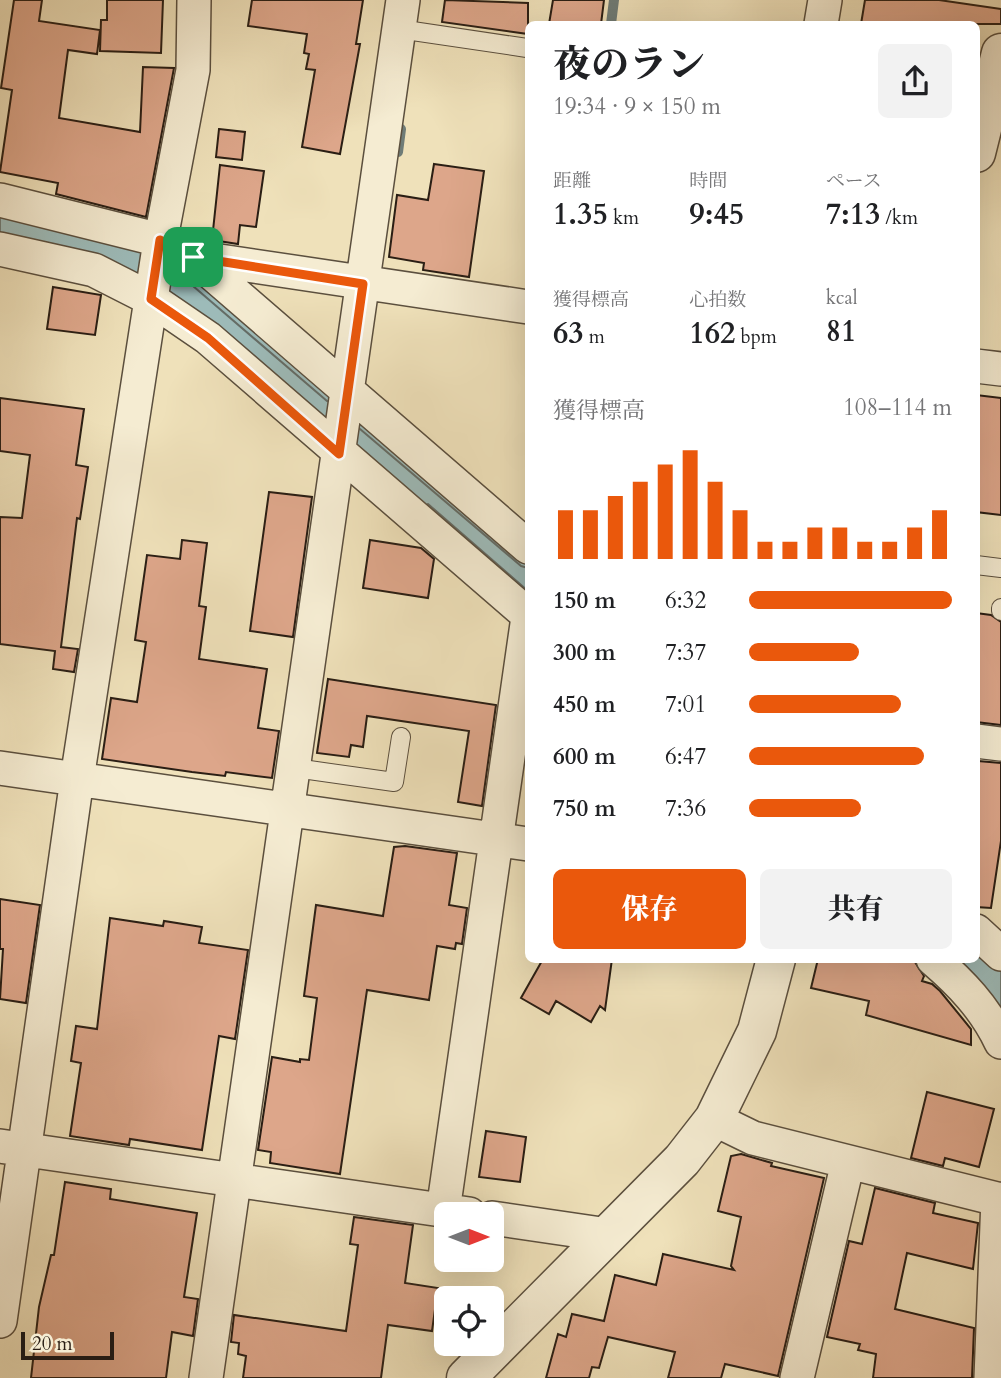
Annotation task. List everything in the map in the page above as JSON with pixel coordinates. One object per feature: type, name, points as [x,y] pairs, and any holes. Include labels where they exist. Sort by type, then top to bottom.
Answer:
[{"type":"street","points":[[0,1321],[12,1148],[77,779],[159,247],[193,70],[194,0]]},
{"type":"street","points":[[822,21],[825,0]]},
{"type":"street","points":[[206,1378],[237,1180],[401,15]]},
{"type":"street","points":[[980,137],[1001,53]]},
{"type":"street","points":[[0,200],[193,257],[525,307]]},
{"type":"street","points":[[0,248],[94,270],[151,295],[208,338],[340,447],[525,613]]},
{"type":"street","points":[[193,257],[347,397],[525,545]]},
{"type":"street","points":[[980,366],[1001,369]]},
{"type":"street","points":[[458,1202],[512,842],[525,658]]},
{"type":"street","points":[[980,741],[1001,744]]},
{"type":"street","points":[[0,768],[512,842]]},
{"type":"street","points":[[980,935],[1001,954]]},
{"type":"street","points":[[466,1378],[682,1160],[714,1119],[757,1031],[775,963]]},
{"type":"street","points":[[938,963],[956,978],[989,1017],[1001,1042]]},
{"type":"street","points":[[714,1119],[753,1138],[1000,1199],[991,1378]]},
{"type":"street","points":[[12,1148],[434,1210]]},
{"type":"street","points":[[797,1378],[848,1161]]},
{"type":"street","points":[[504,1220],[608,1235]]},
{"type":"lane","points":[[401,15],[525,47]]},
{"type":"lane","points":[[980,565],[1001,568]]},
{"type":"lane","points":[[295,768],[394,782],[401,737]]},
{"type":"water","points":[[0,211],[123,241],[190,274],[525,560],[525,597],[210,327],[0,241]]},
{"type":"water","points":[[980,947],[1001,967],[1001,1019],[952,963],[980,963]]},
{"type":"building","points":[[14,0],[42,0],[39,21],[100,30],[97,54],[68,50],[59,118],[140,132],[143,67],[174,68],[146,217],[56,194],[58,183],[0,172],[12,90],[1,88]]},
{"type":"building","points":[[107,0],[163,0],[161,53],[100,51],[101,20],[107,20]]},
{"type":"building","points":[[252,0],[363,0],[356,44],[360,44],[340,154],[302,147],[315,70],[306,69],[309,54],[304,53],[307,34],[248,26]]},
{"type":"building","points":[[445,0],[528,3],[525,34],[442,22]]},
{"type":"building","points":[[553,0],[604,0],[601,21],[550,21]]},
{"type":"building","points":[[865,0],[939,0],[1001,9],[1001,24],[980,24],[980,21],[862,21]]},
{"type":"building","points":[[219,129],[245,132],[242,160],[216,157]]},
{"type":"building","points":[[434,164],[484,171],[469,277],[423,270],[424,263],[389,257],[397,195],[428,200]]},
{"type":"building","points":[[220,165],[264,171],[256,227],[240,225],[238,244],[212,240]]},
{"type":"building","points":[[53,287],[101,295],[95,335],[47,329]]},
{"type":"building","points":[[980,395],[1001,398],[1001,515],[980,512]]},
{"type":"building","points":[[0,398],[84,409],[76,465],[88,467],[80,519],[77,518],[61,647],[78,649],[74,672],[53,669],[55,651],[0,644],[0,517],[22,518],[30,455],[0,451]]},
{"type":"building","points":[[269,492],[312,497],[293,637],[250,631]]},
{"type":"building","points":[[182,540],[207,543],[199,606],[206,607],[199,659],[267,669],[258,728],[279,731],[272,778],[226,772],[225,776],[102,759],[111,698],[137,702],[146,642],[135,640],[147,555],[180,559]]},
{"type":"building","points":[[370,540],[421,548],[434,559],[428,598],[363,588]]},
{"type":"building","points":[[980,614],[991,615],[1001,622],[1001,725],[980,722]]},
{"type":"building","points":[[328,679],[496,705],[482,806],[458,802],[469,731],[367,716],[363,747],[351,745],[349,757],[317,753]]},
{"type":"building","points":[[980,761],[1001,763],[1001,841],[991,908],[980,907]]},
{"type":"building","points":[[394,847],[457,853],[449,905],[467,908],[462,944],[456,943],[455,949],[437,946],[429,1000],[367,990],[340,1174],[270,1163],[271,1152],[258,1150],[272,1057],[300,1062],[300,1059],[309,1060],[317,998],[304,996],[316,905],[383,916]]},
{"type":"building","points":[[0,899],[40,905],[26,1003],[0,999],[3,949],[0,949]]},
{"type":"building","points":[[110,918],[163,926],[164,921],[202,927],[199,943],[248,950],[235,1039],[219,1036],[202,1150],[130,1139],[129,1145],[70,1136],[81,1063],[71,1061],[76,1026],[97,1029]]},
{"type":"building","points":[[541,963],[611,963],[605,1010],[600,1006],[591,1022],[556,1001],[549,1014],[521,998]]},
{"type":"building","points":[[817,963],[916,963],[924,976],[922,981],[932,984],[940,991],[971,1029],[971,1045],[866,1015],[869,1001],[811,988]]},
{"type":"building","points":[[927,1092],[994,1109],[979,1167],[945,1158],[943,1166],[911,1158]]},
{"type":"building","points":[[486,1131],[526,1137],[520,1182],[479,1177]]},
{"type":"building","points":[[741,1154],[772,1163],[771,1166],[824,1178],[778,1376],[725,1364],[721,1378],[668,1378],[675,1352],[608,1337],[599,1368],[592,1367],[589,1378],[546,1378],[558,1334],[566,1337],[572,1314],[604,1321],[615,1275],[656,1285],[663,1254],[734,1270],[731,1266],[741,1217],[718,1211],[731,1156]]},
{"type":"building","points":[[65,1182],[111,1189],[110,1199],[197,1213],[184,1297],[198,1299],[193,1336],[172,1332],[166,1378],[31,1378],[39,1307],[51,1255],[54,1255]]},
{"type":"building","points":[[875,1188],[935,1203],[933,1213],[978,1223],[973,1269],[907,1253],[895,1309],[974,1328],[972,1378],[873,1378],[876,1354],[858,1350],[860,1344],[827,1337],[849,1241],[862,1244]]},
{"type":"building","points":[[354,1217],[413,1225],[405,1283],[434,1287],[432,1331],[388,1325],[381,1378],[243,1378],[246,1356],[238,1354],[239,1343],[231,1342],[234,1315],[346,1331],[358,1245],[350,1244]]},
{"type":"waterway","points":[[611,21],[614,0]]},
{"type":"waterway","points":[[398,152],[401,129]]},
{"type":"route","points":[[160,240],[193,257],[363,284],[339,454],[208,338],[151,299],[160,240]]}]
